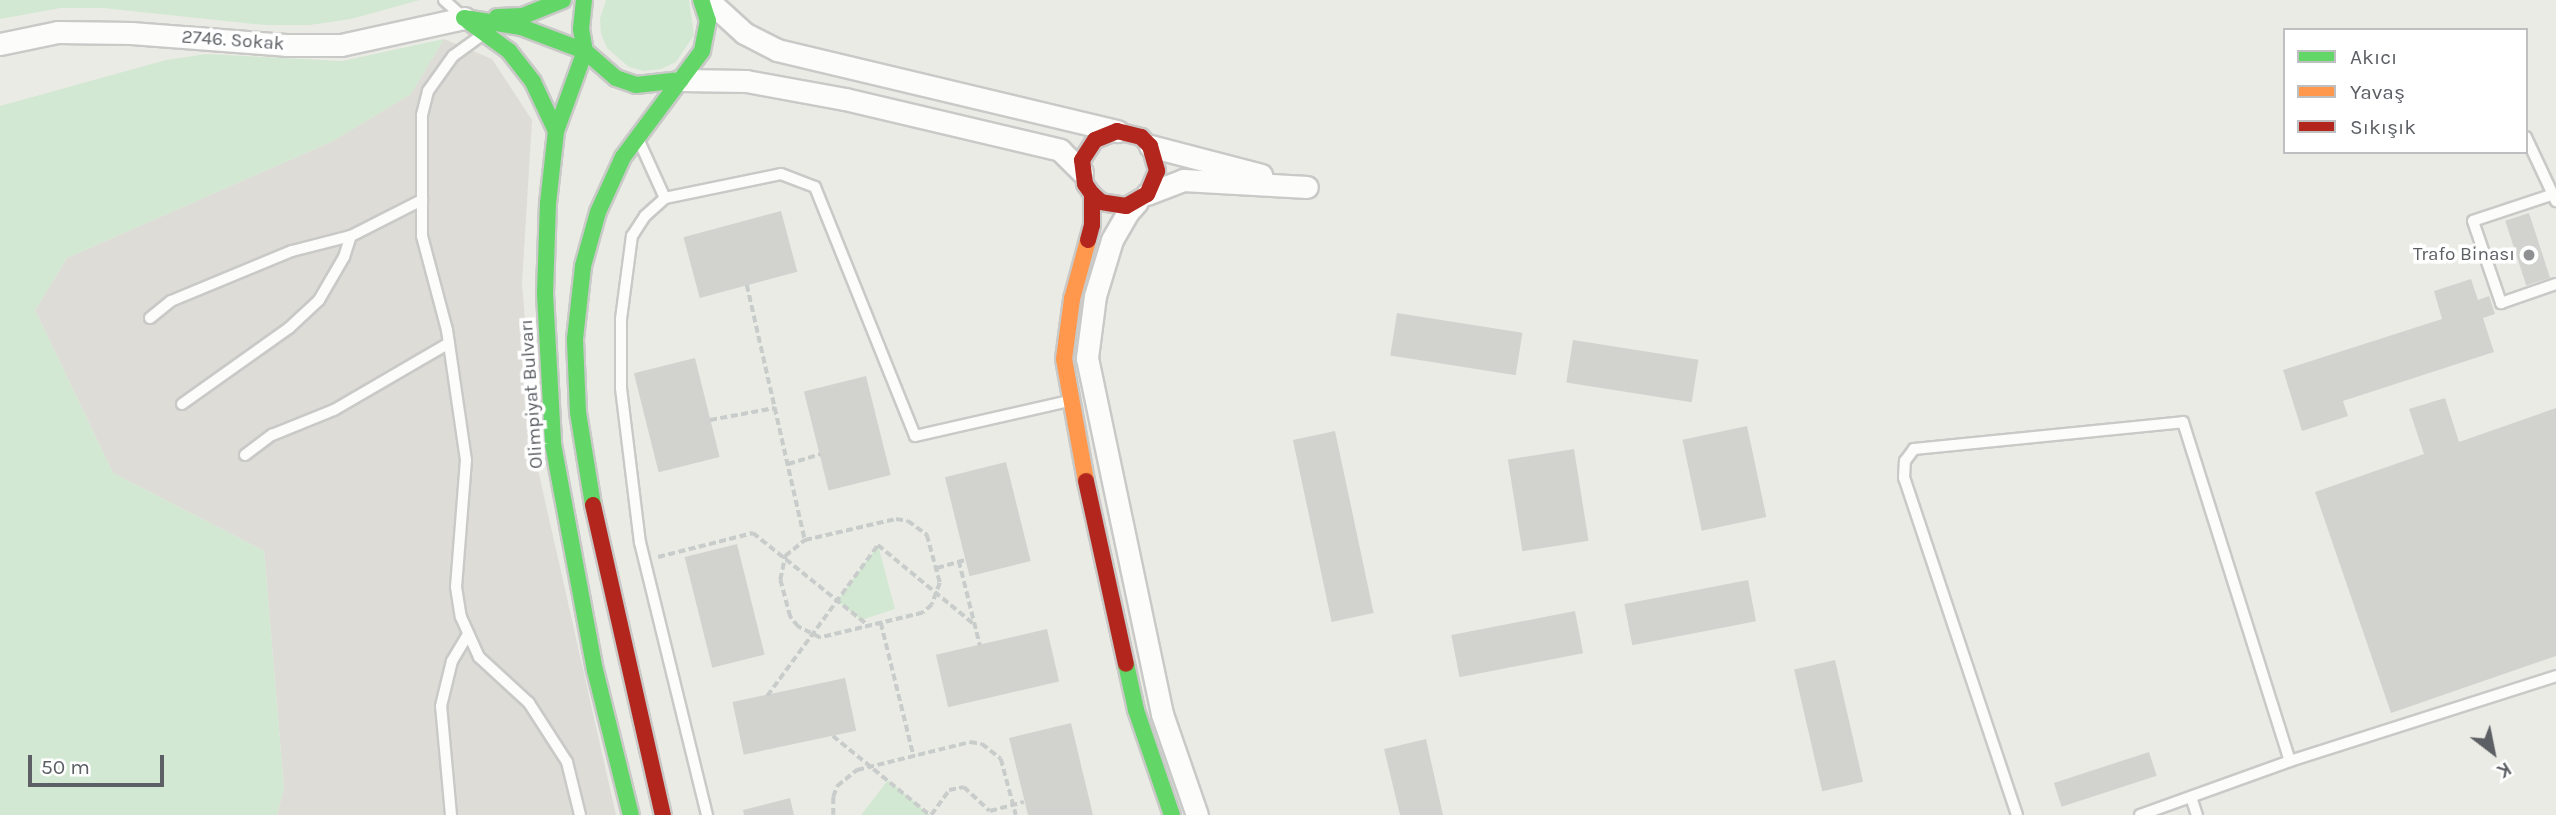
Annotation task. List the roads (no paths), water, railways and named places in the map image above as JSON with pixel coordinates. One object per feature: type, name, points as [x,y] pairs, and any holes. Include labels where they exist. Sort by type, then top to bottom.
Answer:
[{"type":"main road","points":[[464,18],[500,0]]},
{"type":"main road","points":[[464,18],[523,16],[563,0]]},
{"type":"main road","points":[[584,0],[581,29],[585,51]]},
{"type":"main road","points":[[663,815],[597,534],[578,412],[575,339],[583,266],[598,212],[623,157],[702,51],[707,37],[708,21],[701,0]]},
{"type":"main road","points":[[464,18],[509,51],[533,82],[555,131]]},
{"type":"main road","points":[[464,18],[521,27],[585,51],[616,79],[636,85],[681,80]]},
{"type":"main road","name":"Olimpiyat Bulvarı","points":[[585,51],[555,131],[548,203],[545,294],[553,444],[595,670],[631,815]]},
{"type":"main road","points":[[1091,194],[1113,206],[1142,198],[1157,171],[1150,146],[1141,137],[1117,131],[1095,140],[1082,160],[1082,172],[1091,194],[1092,225],[1072,299],[1063,359],[1069,401],[1136,710],[1172,815]]},
{"type":"street","points":[[708,0],[744,33],[777,50],[1117,131]]},
{"type":"street","name":"2746. Sokak","points":[[0,44],[70,32],[131,33],[286,46],[341,45],[464,18]]},
{"type":"street","points":[[681,80],[746,81],[845,99],[1060,150],[1082,172]]},
{"type":"street","points":[[1150,146],[1307,187],[1183,180],[1142,198],[1128,212],[1112,240],[1095,296],[1087,358],[1162,714],[1197,815]]},
{"type":"lane","points":[[444,0],[464,18]]},
{"type":"lane","points":[[484,33],[453,56],[428,91],[422,115],[422,236],[449,344],[466,460],[456,587],[468,634],[479,657],[529,703],[568,762],[580,815]]},
{"type":"lane","points":[[638,138],[665,198]]},
{"type":"lane","points":[[2528,141],[2555,198],[2473,221],[2501,303],[2556,284]]},
{"type":"lane","points":[[707,815],[645,560],[621,388],[621,319],[632,236],[645,216],[665,198],[781,174],[815,187],[915,436],[1069,401]]},
{"type":"lane","points":[[150,318],[171,302],[280,256],[351,236],[422,200]]},
{"type":"lane","points":[[182,404],[289,328],[319,300],[344,257],[351,236]]},
{"type":"lane","points":[[245,455],[272,435],[334,410],[449,344]]},
{"type":"lane","points":[[2017,815],[1905,478],[1905,461],[1913,449],[2183,422],[2290,761]]},
{"type":"lane","points":[[450,815],[442,706],[452,661],[468,634]]},
{"type":"lane","points":[[2140,815],[2290,761],[2556,676]]},
{"type":"lane","points":[[2191,797],[2197,815]]},
{"type":"place","name":"Trafo Binası","points":[[2529,255]]}]
